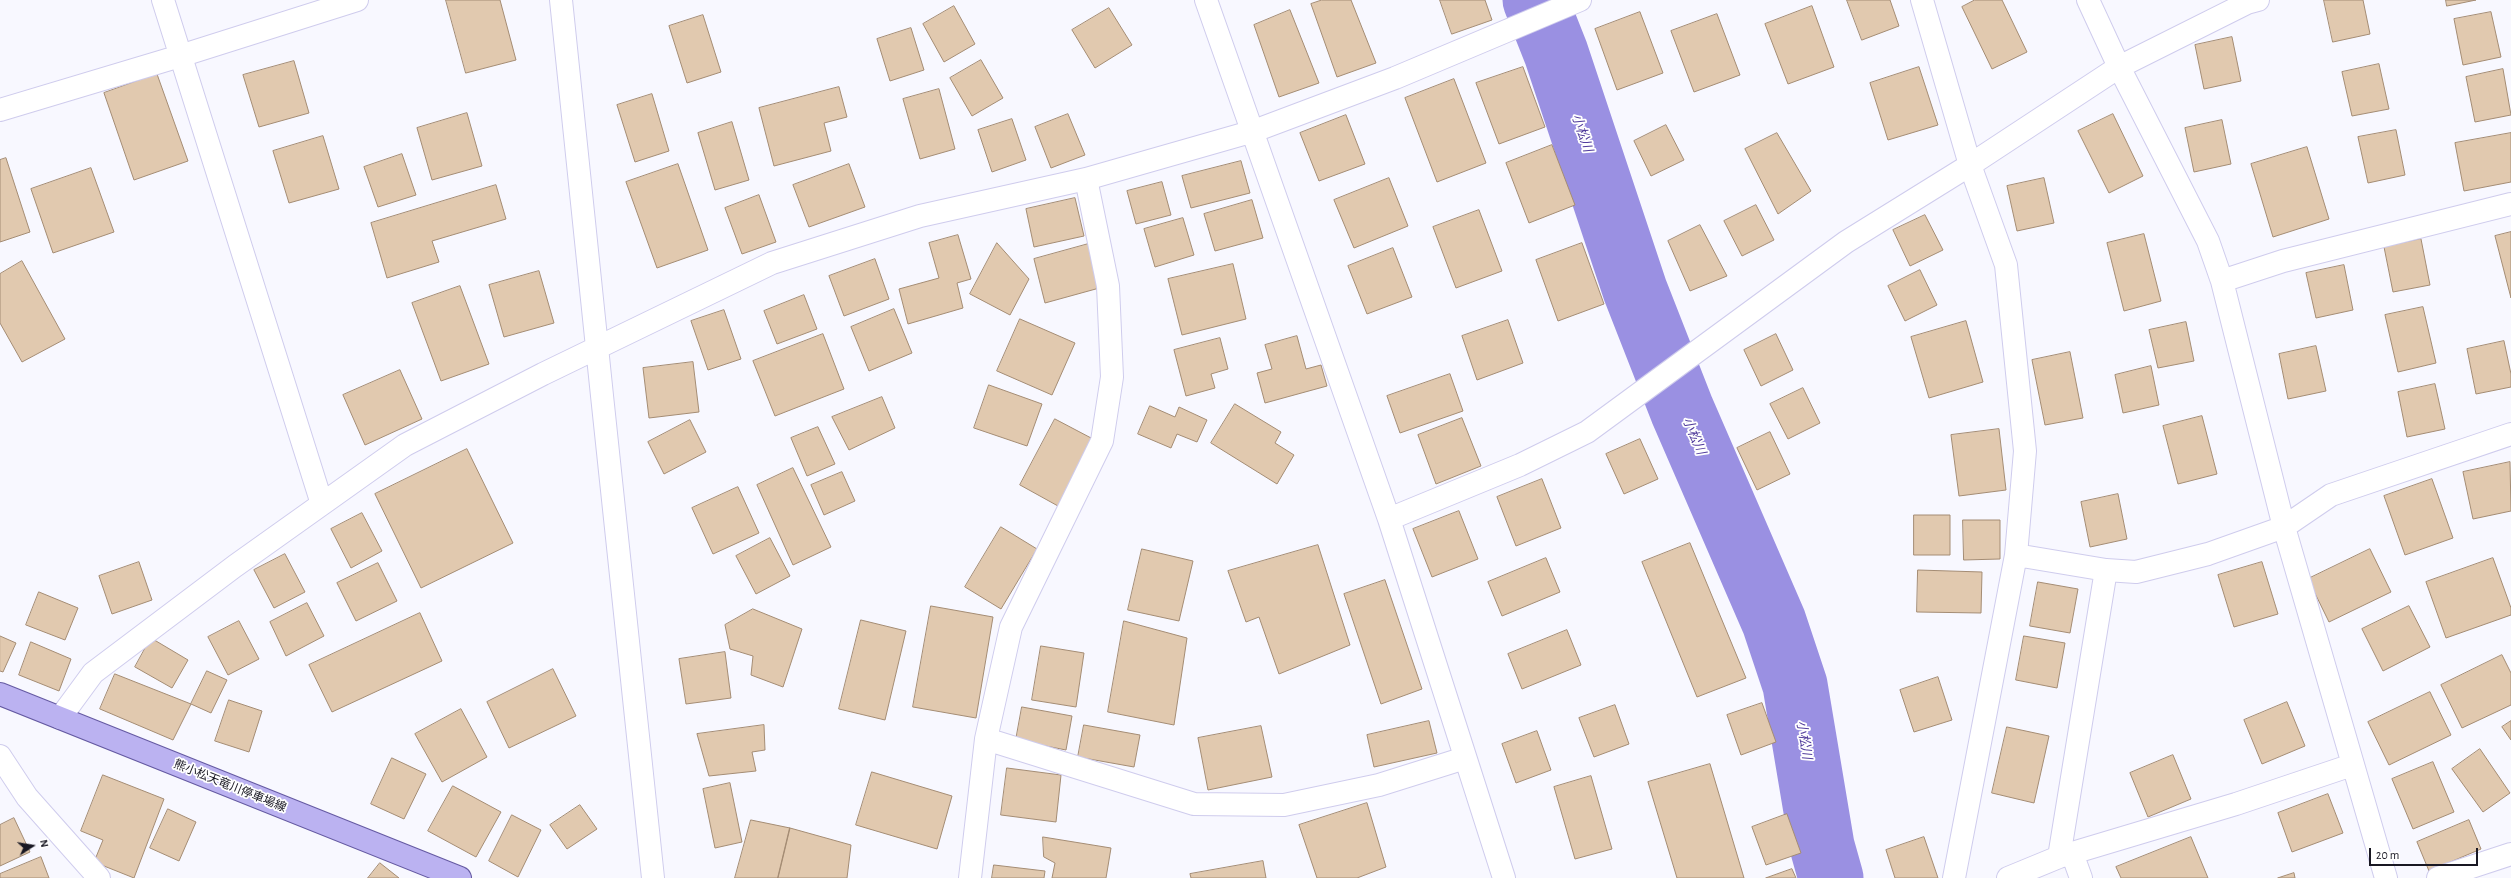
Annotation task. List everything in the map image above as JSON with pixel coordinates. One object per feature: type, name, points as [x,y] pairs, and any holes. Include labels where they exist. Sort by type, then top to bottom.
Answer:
[{"type":"main road","name":"熊小松天竜川停車場線","points":[[0,694],[460,878]]},
{"type":"street","points":[[163,0],[322,504]]},
{"type":"street","points":[[0,110],[180,56],[357,0]]},
{"type":"street","points":[[561,0],[596,348],[626,615],[653,878]]},
{"type":"street","points":[[1206,0],[1254,131],[1389,519],[1504,878]]},
{"type":"street","points":[[60,718],[93,673],[322,504],[405,445],[596,348],[772,263],[920,216],[1086,179],[1254,131],[1395,78],[1520,27],[1580,0]]},
{"type":"street","points":[[1922,0],[1970,165],[2006,265],[2025,452],[2016,555],[1954,878]]},
{"type":"street","points":[[2088,0],[2119,67],[2208,241],[2222,281],[2284,527],[2386,878]]},
{"type":"street","points":[[1389,519],[1520,465],[1587,432],[1846,242],[1970,165],[2119,67],[2247,3],[2258,0]]},
{"type":"street","points":[[970,878],[986,739],[1011,627],[1102,440],[1112,377],[1108,286],[1086,179]]},
{"type":"street","points":[[2222,281],[2283,260],[2511,204]]},
{"type":"street","points":[[2016,555],[2106,570],[2136,572],[2194,558],[2284,527],[2331,495],[2511,434]]},
{"type":"street","points":[[2080,878],[2065,855],[2106,570]]},
{"type":"street","points":[[986,739],[1194,804],[1284,805],[1379,785],[1465,758]]},
{"type":"street","points":[[0,756],[27,797],[99,878]]},
{"type":"street","points":[[2008,878],[2065,855],[2236,804],[2352,765]]},
{"type":"street","points":[[2438,878],[2511,854]]},
{"type":"building","points":[[446,0],[500,0],[516,60],[466,73]]},
{"type":"building","points":[[1322,0],[1351,0],[1376,63],[1337,77],[1311,4]]},
{"type":"building","points":[[1440,0],[1485,0],[1492,20],[1452,34]]},
{"type":"building","points":[[1847,0],[1890,0],[1899,26],[1862,40]]},
{"type":"building","points":[[1975,0],[2002,0],[2027,52],[1992,69],[1962,7]]},
{"type":"building","points":[[2324,0],[2363,0],[2370,34],[2333,42]]},
{"type":"building","points":[[2446,0],[2476,0],[2447,6]]},
{"type":"building","points":[[954,6],[975,44],[944,62],[923,24]]},
{"type":"building","points":[[1812,6],[1834,67],[1788,84],[1765,24]]},
{"type":"building","points":[[1109,8],[1132,45],[1095,68],[1072,30]]},
{"type":"building","points":[[1290,10],[1319,83],[1279,97],[1254,25]]},
{"type":"building","points":[[1640,12],[1663,73],[1617,90],[1595,29]]},
{"type":"building","points":[[2491,12],[2501,57],[2463,65],[2454,19]]},
{"type":"building","points":[[1717,14],[1740,75],[1694,92],[1671,31]]},
{"type":"building","points":[[703,15],[721,72],[687,83],[669,26]]},
{"type":"building","points":[[911,28],[924,70],[890,81],[877,39]]},
{"type":"building","points":[[2232,37],[2241,81],[2204,89],[2195,45]]},
{"type":"building","points":[[981,60],[1003,98],[972,116],[950,78]]},
{"type":"building","points":[[294,61],[309,113],[259,127],[243,75]]},
{"type":"building","points":[[2379,64],[2389,109],[2352,116],[2342,72]]},
{"type":"building","points":[[1523,67],[1545,127],[1499,144],[1476,83]]},
{"type":"building","points":[[1919,67],[1938,125],[1888,140],[1870,83]]},
{"type":"building","points":[[2503,69],[2511,115],[2475,122],[2466,77]]},
{"type":"building","points":[[157,74],[188,161],[134,180],[104,93]]},
{"type":"building","points":[[1454,79],[1486,163],[1437,182],[1405,98]]},
{"type":"building","points":[[839,87],[847,117],[824,123],[831,151],[774,166],[759,108]]},
{"type":"building","points":[[939,89],[955,149],[920,159],[903,99]]},
{"type":"building","points":[[652,94],[669,151],[635,162],[617,105]]},
{"type":"building","points":[[467,113],[482,166],[432,180],[417,128]]},
{"type":"building","points":[[1068,114],[1085,155],[1051,168],[1035,127]]},
{"type":"building","points":[[2113,114],[2143,176],[2109,193],[2078,131]]},
{"type":"building","points":[[1346,115],[1365,164],[1319,181],[1300,133]]},
{"type":"building","points":[[1012,119],[1026,160],[992,172],[978,130]]},
{"type":"building","points":[[2222,120],[2231,164],[2194,172],[2185,128]]},
{"type":"building","points":[[732,122],[749,180],[715,190],[698,133]]},
{"type":"building","points":[[1666,125],[1684,160],[1651,176],[1634,141]]},
{"type":"building","points":[[2396,130],[2405,175],[2368,183],[2358,137]]},
{"type":"building","points":[[1777,133],[1811,191],[1778,214],[1745,149]]},
{"type":"building","points":[[2511,133],[2511,182],[2464,191],[2455,143]]},
{"type":"building","points":[[323,136],[339,189],[289,203],[273,151]]},
{"type":"building","points":[[1552,145],[1575,205],[1529,223],[1506,163]]},
{"type":"building","points":[[2307,147],[2329,219],[2273,237],[2251,164]]},
{"type":"building","points":[[402,154],[416,195],[378,207],[364,167]]},
{"type":"building","points":[[6,158],[30,232],[0,242],[0,160]]},
{"type":"building","points":[[1241,161],[1250,193],[1191,208],[1182,176]]},
{"type":"building","points":[[678,164],[708,250],[657,268],[626,182]]},
{"type":"building","points":[[849,164],[865,207],[809,227],[793,185]]},
{"type":"building","points":[[91,168],[114,232],[53,253],[31,189]]},
{"type":"building","points":[[1389,178],[1408,226],[1354,248],[1334,200]]},
{"type":"building","points":[[2044,178],[2054,223],[2017,231],[2007,186]]},
{"type":"building","points":[[1162,182],[1171,215],[1136,224],[1127,191]]},
{"type":"building","points":[[496,185],[506,219],[432,241],[439,262],[387,278],[371,223]]},
{"type":"building","points":[[759,195],[776,242],[742,254],[725,208]]},
{"type":"building","points":[[1075,198],[1084,236],[1034,247],[1026,209]]},
{"type":"building","points":[[1252,200],[1263,238],[1215,251],[1204,214]]},
{"type":"building","points":[[1756,205],[1774,240],[1742,256],[1724,221]]},
{"type":"building","points":[[1479,210],[1502,271],[1456,288],[1433,227]]},
{"type":"building","points":[[1925,215],[1943,250],[1910,266],[1893,230]]},
{"type":"building","points":[[1183,218],[1194,255],[1155,267],[1144,229]]},
{"type":"building","points":[[1700,225],[1727,276],[1690,291],[1668,241]]},
{"type":"building","points":[[2511,232],[2511,298],[2495,236]]},
{"type":"building","points":[[2144,234],[2161,301],[2124,311],[2107,243]]},
{"type":"building","points":[[958,235],[971,279],[957,283],[963,308],[908,324],[899,289],[939,278],[929,243]]},
{"type":"building","points":[[2421,239],[2430,285],[2393,292],[2384,247]]},
{"type":"building","points":[[997,243],[1029,279],[1010,315],[970,294]]},
{"type":"building","points":[[1092,243],[1103,287],[1045,303],[1034,259]]},
{"type":"building","points":[[1582,243],[1604,304],[1558,321],[1536,260]]},
{"type":"building","points":[[1393,248],[1412,297],[1367,314],[1348,266]]},
{"type":"building","points":[[875,259],[889,299],[844,316],[829,276]]},
{"type":"building","points":[[22,261],[65,339],[22,362],[0,323],[0,274]]},
{"type":"building","points":[[1233,264],[1246,319],[1182,335],[1168,279]]},
{"type":"building","points":[[2344,265],[2353,310],[2316,318],[2306,273]]},
{"type":"building","points":[[1920,270],[1937,305],[1905,321],[1888,286]]},
{"type":"building","points":[[539,271],[554,323],[504,337],[489,285]]},
{"type":"building","points":[[460,286],[489,364],[441,381],[412,303]]},
{"type":"building","points":[[804,295],[817,329],[777,344],[764,311]]},
{"type":"building","points":[[2423,307],[2436,363],[2398,372],[2385,315]]},
{"type":"building","points":[[894,309],[912,353],[869,371],[851,327]]},
{"type":"building","points":[[724,310],[741,359],[708,370],[691,321]]},
{"type":"building","points":[[1020,319],[1075,343],[1052,395],[997,371]]},
{"type":"building","points":[[1508,320],[1523,363],[1477,380],[1462,336]]},
{"type":"building","points":[[1966,321],[1983,382],[1929,398],[1911,337]]},
{"type":"building","points":[[2186,322],[2194,361],[2158,368],[2149,330]]},
{"type":"building","points":[[823,334],[844,389],[775,416],[753,361]]},
{"type":"building","points":[[1776,334],[1793,370],[1761,386],[1744,350]]},
{"type":"building","points":[[1297,336],[1306,369],[1321,365],[1327,386],[1265,403],[1257,373],[1272,369],[1265,345]]},
{"type":"building","points":[[1220,338],[1228,369],[1211,374],[1215,388],[1186,396],[1174,350]]},
{"type":"building","points":[[2504,341],[2511,374],[2511,387],[2476,394],[2467,349]]},
{"type":"building","points":[[2316,346],[2326,391],[2288,399],[2279,354]]},
{"type":"building","points":[[2070,352],[2083,418],[2045,425],[2032,360]]},
{"type":"building","points":[[693,362],[699,412],[649,418],[643,368]]},
{"type":"building","points":[[2151,366],[2159,405],[2123,413],[2115,375]]},
{"type":"building","points":[[400,370],[422,419],[365,445],[343,395]]},
{"type":"building","points":[[1450,374],[1463,411],[1400,433],[1387,396]]},
{"type":"building","points":[[2435,384],[2445,429],[2407,437],[2398,392]]},
{"type":"building","points":[[989,385],[1042,404],[1027,446],[974,428]]},
{"type":"building","points":[[1803,388],[1820,423],[1788,439],[1770,404]]},
{"type":"building","points":[[882,397],[895,428],[849,450],[832,417]]},
{"type":"building","points":[[1235,404],[1281,432],[1275,443],[1294,455],[1277,484],[1211,443]]},
{"type":"building","points":[[1150,406],[1175,417],[1179,407],[1207,420],[1197,442],[1177,434],[1171,448],[1138,434]]},
{"type":"building","points":[[2202,416],[2217,474],[2178,484],[2163,426]]},
{"type":"building","points":[[1462,418],[1481,466],[1436,484],[1418,435]]},
{"type":"building","points":[[1055,419],[1093,439],[1058,506],[1020,485]]},
{"type":"building","points":[[690,420],[706,452],[664,474],[648,442]]},
{"type":"building","points":[[818,427],[835,464],[807,476],[791,438]]},
{"type":"building","points":[[1999,429],[2006,490],[1959,496],[1951,435]]},
{"type":"building","points":[[1770,432],[1790,474],[1757,490],[1737,448]]},
{"type":"building","points":[[1640,439],[1658,479],[1624,494],[1606,454]]},
{"type":"building","points":[[467,449],[513,543],[421,588],[375,494]]},
{"type":"building","points":[[2510,462],[2511,511],[2473,519],[2463,472]]},
{"type":"building","points":[[793,468],[831,547],[793,565],[757,485]]},
{"type":"building","points":[[842,472],[855,501],[824,515],[811,485]]},
{"type":"building","points":[[1542,479],[1561,528],[1516,546],[1497,497]]},
{"type":"building","points":[[2432,479],[2453,538],[2405,555],[2384,496]]},
{"type":"building","points":[[738,487],[759,533],[713,554],[692,508]]},
{"type":"building","points":[[2118,494],[2127,539],[2090,547],[2081,502]]},
{"type":"building","points":[[1459,511],[1478,559],[1432,577],[1413,529]]},
{"type":"building","points":[[362,513],[382,551],[351,568],[331,529]]},
{"type":"building","points":[[1914,515],[1950,515],[1950,555],[1914,555]]},
{"type":"building","points":[[1963,520],[2000,520],[2000,559],[1964,560]]},
{"type":"building","points":[[1001,527],[1037,549],[1001,609],[965,587]]},
{"type":"building","points":[[770,538],[790,576],[756,594],[736,556]]},
{"type":"building","points":[[1690,543],[1746,678],[1697,697],[1642,562]]},
{"type":"building","points":[[1318,545],[1350,645],[1279,674],[1259,617],[1246,622],[1228,571]]},
{"type":"building","points":[[1142,549],[1193,561],[1179,621],[1128,610]]},
{"type":"building","points":[[2370,549],[2391,592],[2329,622],[2308,579]]},
{"type":"building","points":[[285,554],[305,592],[274,608],[254,570]]},
{"type":"building","points":[[1546,558],[1560,592],[1502,616],[1488,582]]},
{"type":"building","points":[[2493,558],[2511,608],[2511,615],[2446,638],[2426,582]]},
{"type":"building","points":[[139,562],[152,600],[112,614],[99,576]]},
{"type":"building","points":[[2262,562],[2278,614],[2234,627],[2218,575]]},
{"type":"building","points":[[378,563],[397,601],[356,621],[337,583]]},
{"type":"building","points":[[1918,570],[1982,572],[1981,613],[1917,612]]},
{"type":"building","points":[[1385,580],[1422,689],[1381,704],[1344,594]]},
{"type":"building","points":[[2038,582],[2078,589],[2070,633],[2030,626]]},
{"type":"building","points":[[39,592],[78,608],[65,640],[26,625]]},
{"type":"building","points":[[307,603],[324,636],[286,656],[270,622]]},
{"type":"building","points":[[931,606],[993,617],[976,718],[913,707]]},
{"type":"building","points":[[2409,606],[2430,647],[2383,671],[2362,629]]},
{"type":"building","points":[[753,609],[802,629],[783,687],[751,675],[753,656],[730,649],[725,625]]},
{"type":"building","points":[[420,613],[442,661],[332,712],[309,665]]},
{"type":"building","points":[[861,620],[906,631],[885,720],[839,709]]},
{"type":"building","points":[[239,621],[259,659],[228,675],[208,637]]},
{"type":"building","points":[[1124,621],[1187,638],[1174,725],[1108,712]]},
{"type":"building","points":[[1567,630],[1581,665],[1522,689],[1508,654]]},
{"type":"building","points":[[0,636],[16,643],[3,672],[0,671]]},
{"type":"building","points":[[2024,636],[2065,643],[2057,688],[2016,680]]},
{"type":"building","points":[[151,638],[188,660],[172,688],[135,667]]},
{"type":"building","points":[[31,642],[71,659],[59,691],[19,675]]},
{"type":"building","points":[[1041,646],[1084,653],[1076,707],[1032,700]]},
{"type":"building","points":[[725,652],[731,698],[686,704],[679,659]]},
{"type":"building","points":[[2502,655],[2511,673],[2511,705],[2462,728],[2441,685]]},
{"type":"building","points":[[553,669],[576,716],[509,748],[487,702]]},
{"type":"building","points":[[207,671],[227,680],[211,713],[191,704]]},
{"type":"building","points":[[115,674],[191,704],[173,740],[100,709]]},
{"type":"building","points":[[1938,677],[1952,720],[1914,732],[1900,690]]},
{"type":"building","points":[[2430,692],[2451,735],[2389,765],[2368,722]]},
{"type":"building","points":[[229,700],[262,711],[249,752],[215,741]]},
{"type":"building","points":[[2287,702],[2305,746],[2262,764],[2244,720]]},
{"type":"building","points":[[1762,703],[1776,742],[1741,755],[1727,715]]},
{"type":"building","points":[[1615,705],[1629,744],[1594,757],[1579,718]]},
{"type":"building","points":[[1022,707],[1072,716],[1066,750],[1016,740]]},
{"type":"building","points":[[461,709],[487,757],[442,782],[415,734]]},
{"type":"building","points":[[1429,721],[1437,753],[1374,767],[1367,735]]},
{"type":"building","points":[[2511,721],[2511,740],[2502,727]]},
{"type":"building","points":[[764,725],[765,750],[752,752],[756,771],[709,776],[697,734]]},
{"type":"building","points":[[1084,725],[1140,735],[1134,767],[1078,757]]},
{"type":"building","points":[[1261,726],[1272,777],[1208,790],[1198,738]]},
{"type":"building","points":[[2007,727],[2049,736],[2034,803],[1992,793]]},
{"type":"building","points":[[1537,731],[1551,770],[1516,783],[1502,744]]},
{"type":"building","points":[[2480,749],[2510,793],[2483,812],[2452,769]]},
{"type":"building","points":[[2173,755],[2191,799],[2148,817],[2130,773]]},
{"type":"building","points":[[392,758],[426,774],[404,819],[371,804]]},
{"type":"building","points":[[2433,762],[2454,812],[2413,829],[2392,779]]},
{"type":"building","points":[[1710,764],[1744,878],[1677,878],[1648,782]]},
{"type":"building","points":[[1007,768],[1061,775],[1056,822],[1001,815]]},
{"type":"building","points":[[872,772],[952,796],[937,849],[856,825]]},
{"type":"building","points":[[103,775],[164,799],[134,878],[94,862],[103,840],[81,831]]},
{"type":"building","points":[[1591,776],[1612,849],[1575,859],[1554,787]]},
{"type":"building","points":[[730,783],[742,842],[715,848],[703,789]]},
{"type":"building","points":[[453,786],[501,812],[476,857],[428,831]]},
{"type":"building","points":[[2328,794],[2343,833],[2292,852],[2278,813]]},
{"type":"building","points":[[1367,803],[1386,867],[1357,878],[1317,878],[1299,825]]},
{"type":"building","points":[[580,805],[597,829],[567,849],[550,825]]},
{"type":"building","points":[[168,809],[196,822],[179,861],[150,848]]},
{"type":"building","points":[[1787,814],[1801,853],[1766,865],[1752,827]]},
{"type":"building","points":[[512,815],[541,830],[518,877],[489,861]]},
{"type":"building","points":[[14,818],[30,852],[0,866],[0,825]]},
{"type":"building","points":[[751,820],[790,828],[778,878],[735,878]]},
{"type":"building","points":[[2469,820],[2481,849],[2429,871],[2417,842]]},
{"type":"building","points":[[790,828],[851,845],[847,878],[778,878]]},
{"type":"building","points":[[1043,837],[1111,848],[1106,878],[1052,878],[1055,863],[1044,857]]},
{"type":"building","points":[[1924,837],[1938,878],[1895,878],[1886,850]]},
{"type":"building","points":[[2191,837],[2208,878],[2121,878],[2116,867]]},
{"type":"building","points":[[41,857],[49,878],[0,878],[0,874]]},
{"type":"building","points":[[1263,861],[1266,878],[1191,878],[1190,874]]},
{"type":"building","points":[[380,863],[399,878],[368,878]]},
{"type":"building","points":[[994,865],[1045,871],[1044,878],[992,878]]},
{"type":"building","points":[[1792,869],[1796,878],[1766,878]]},
{"type":"building","points":[[2294,873],[2295,878],[2278,878]]},
{"type":"waterway","name":"小松川","points":[[1535,0],[1556,53],[1635,290],[1682,410],[1774,622],[1795,685],[1822,846],[1831,878]]}]
